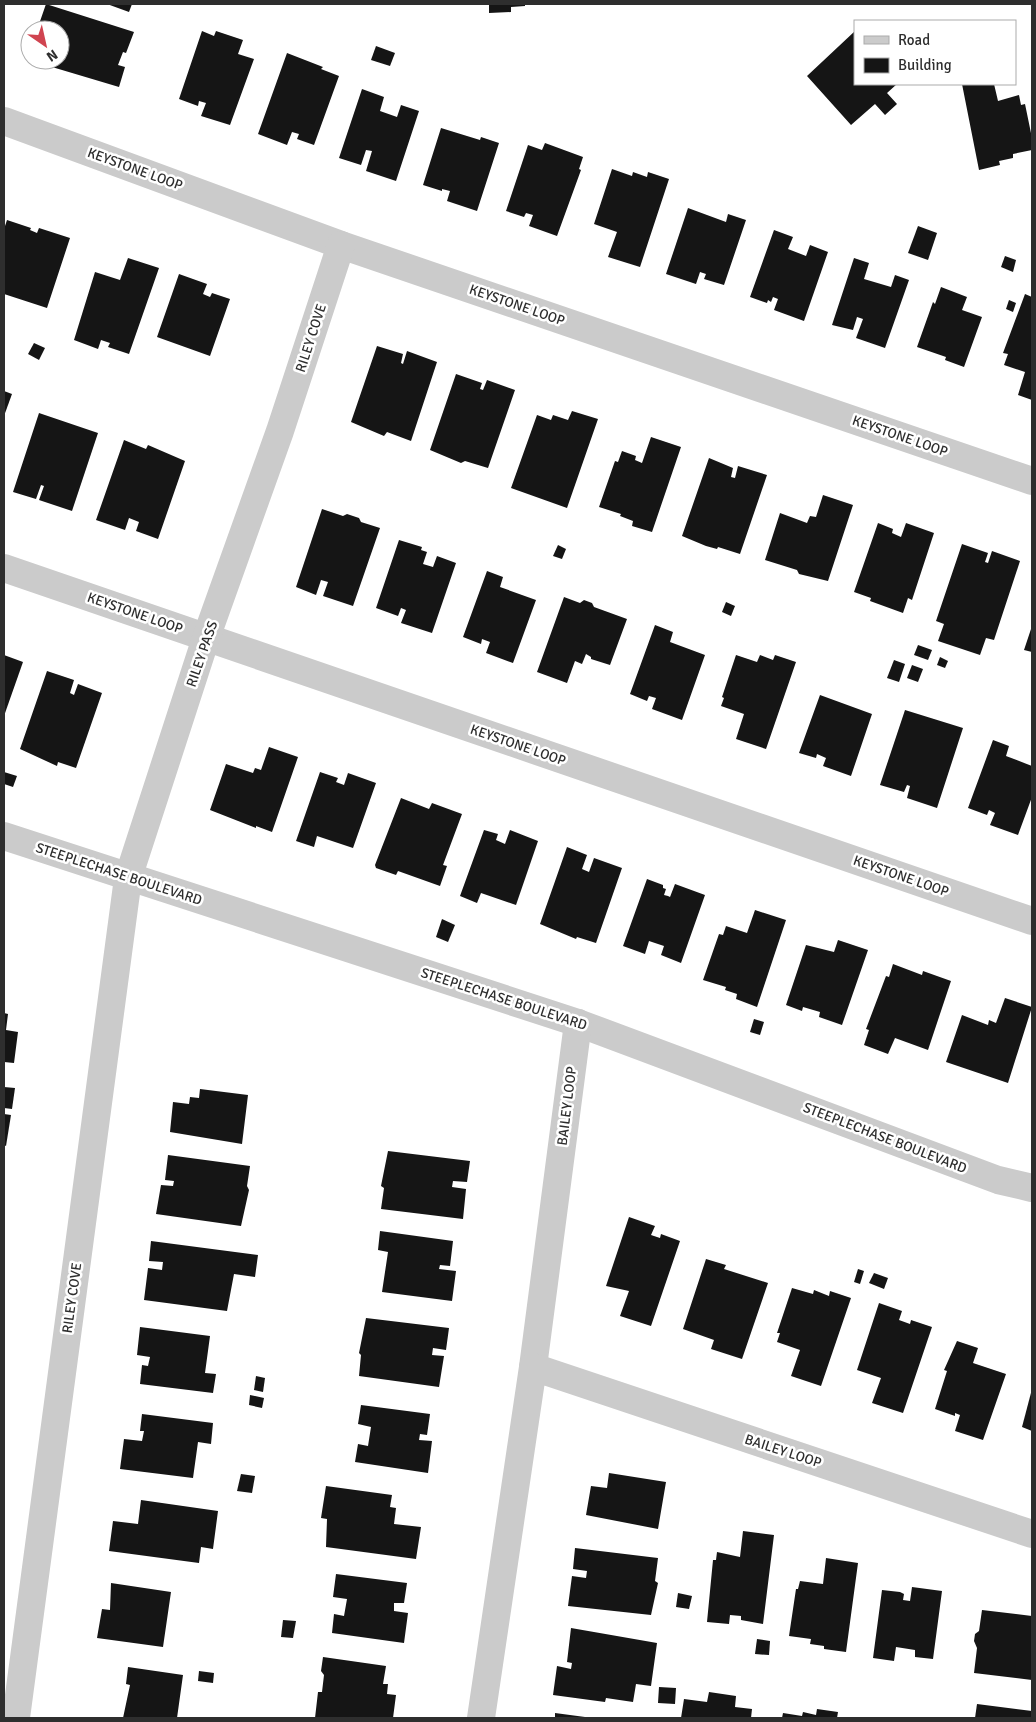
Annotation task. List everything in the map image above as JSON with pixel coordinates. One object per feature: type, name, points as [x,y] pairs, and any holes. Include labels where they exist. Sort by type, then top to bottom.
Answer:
[{"type":"street","name":"KEYSTONE LOOP","points":[[4,121],[341,245],[1032,481]]},
{"type":"street","name":"RILEY COVE","points":[[280,431],[341,245]]},
{"type":"street","name":"RILEY PASS","points":[[128,878],[206,638],[280,431]]},
{"type":"street","name":"KEYSTONE LOOP","points":[[4,568],[1032,921]]},
{"type":"street","name":"STEEPLECHASE BOULEVARD","points":[[4,836],[128,878],[578,1023],[998,1180],[1032,1188]]},
{"type":"street","name":"RILEY COVE","points":[[16,1718],[128,878]]},
{"type":"street","name":"BAILEY LOOP","points":[[481,1718],[533,1367],[578,1023]]},
{"type":"street","name":"STEEPLECHASE BOULEVARD","points":[[998,1180],[1032,1202]]},
{"type":"street","name":"BAILEY LOOP","points":[[533,1367],[1032,1534]]},
{"type":"building","points":[[46,4],[134,32],[126,53],[123,52],[118,65],[125,67],[119,87],[62,70],[70,70],[70,20],[40,20]]},
{"type":"building","points":[[107,4],[132,4],[129,12]]},
{"type":"building","points":[[489,4],[525,4],[525,6],[511,7],[511,12],[489,13]]},
{"type":"building","points":[[202,31],[214,36],[216,31],[243,40],[238,54],[254,59],[230,125],[201,116],[206,103],[199,101],[198,106],[179,99]]},
{"type":"building","points":[[854,32],[854,85],[896,85],[887,93],[897,104],[885,115],[875,104],[851,125],[807,76]]},
{"type":"building","points":[[376,46],[395,53],[390,66],[371,60]]},
{"type":"building","points":[[287,53],[323,67],[321,69],[339,76],[314,145],[297,139],[299,134],[292,132],[287,145],[258,134]]},
{"type":"building","points":[[962,85],[994,85],[998,101],[1019,95],[1021,105],[1025,104],[1032,138],[1032,150],[1013,154],[1013,158],[999,161],[1000,165],[979,170]]},
{"type":"building","points":[[362,89],[384,97],[380,111],[397,117],[401,105],[419,111],[396,181],[366,171],[372,151],[366,150],[361,165],[339,158]]},
{"type":"building","points":[[441,128],[480,140],[481,137],[499,143],[477,211],[447,201],[450,191],[442,189],[442,191],[423,185]]},
{"type":"building","points":[[545,143],[583,157],[579,169],[581,170],[557,236],[529,226],[533,215],[526,213],[524,217],[506,211],[528,145],[542,150]]},
{"type":"building","points":[[612,169],[632,176],[633,172],[647,177],[648,172],[669,179],[640,267],[608,257],[617,232],[594,224]]},
{"type":"building","points":[[688,208],[726,222],[728,214],[746,220],[724,285],[704,279],[706,274],[700,272],[696,284],[666,274]]},
{"type":"building","points":[[7,220],[31,228],[30,230],[37,233],[39,228],[70,238],[47,308],[4,294],[4,229]]},
{"type":"building","points":[[918,226],[937,233],[928,260],[908,253]]},
{"type":"building","points":[[774,230],[793,237],[788,249],[806,256],[810,245],[828,252],[804,321],[774,310],[778,299],[773,297],[771,302],[768,300],[767,303],[750,297]]},
{"type":"building","points":[[1005,256],[1016,260],[1013,272],[1001,267]]},
{"type":"building","points":[[128,258],[159,268],[129,354],[108,347],[110,343],[101,340],[98,349],[74,340],[95,272],[120,280]]},
{"type":"building","points":[[854,258],[869,263],[864,279],[891,287],[895,275],[909,280],[885,348],[856,338],[863,319],[857,317],[853,330],[832,325]]},
{"type":"building","points":[[179,274],[207,284],[203,294],[210,297],[212,293],[230,299],[210,356],[157,337]]},
{"type":"building","points":[[941,287],[967,297],[962,310],[982,317],[964,367],[945,360],[946,357],[917,347],[933,302],[935,304]]},
{"type":"building","points":[[1025,294],[1032,297],[1032,400],[1018,395],[1025,372],[1004,365],[1008,354],[1003,353]]},
{"type":"building","points":[[1009,300],[1016,303],[1013,312],[1006,309]]},
{"type":"building","points":[[34,343],[45,348],[39,360],[28,354]]},
{"type":"building","points":[[377,346],[403,354],[401,363],[403,364],[407,351],[437,362],[411,441],[387,432],[384,436],[351,422]]},
{"type":"building","points":[[456,374],[482,383],[480,389],[483,390],[487,380],[515,390],[488,468],[465,461],[461,463],[430,450]]},
{"type":"building","points":[[4,391],[12,394],[4,416]]},
{"type":"building","points":[[572,411],[598,419],[567,508],[511,488],[537,415],[551,420],[553,415],[568,420]]},
{"type":"building","points":[[39,413],[98,433],[72,511],[39,500],[44,486],[41,485],[36,499],[13,492]]},
{"type":"building","points":[[651,437],[681,447],[652,532],[632,526],[633,521],[620,516],[621,514],[599,507],[615,461],[618,462],[622,451],[636,456],[635,460],[642,463]]},
{"type":"building","points":[[124,440],[146,449],[148,445],[185,461],[158,539],[136,531],[139,522],[129,518],[125,530],[96,520]]},
{"type":"building","points":[[709,458],[733,468],[731,477],[735,478],[738,466],[767,475],[740,554],[718,547],[717,549],[706,546],[682,536]]},
{"type":"building","points":[[823,495],[853,505],[828,581],[799,574],[797,570],[765,560],[780,513],[807,523],[810,516],[816,517]]},
{"type":"building","points":[[322,509],[343,516],[347,514],[359,518],[361,522],[380,528],[353,606],[323,596],[328,582],[321,580],[316,595],[296,587]]},
{"type":"building","points":[[878,523],[893,529],[892,533],[901,537],[906,523],[934,533],[912,600],[908,598],[903,613],[870,601],[871,598],[854,592]]},
{"type":"building","points":[[399,540],[422,547],[421,550],[427,552],[423,564],[433,567],[437,556],[456,563],[432,633],[401,623],[406,610],[401,608],[398,616],[376,608]]},
{"type":"building","points":[[962,544],[988,553],[985,562],[988,563],[992,551],[1020,561],[994,640],[986,638],[980,655],[938,641],[944,624],[936,621]]},
{"type":"building","points":[[558,545],[566,549],[562,559],[553,556]]},
{"type":"building","points":[[487,571],[503,577],[500,587],[536,600],[513,663],[486,653],[490,642],[482,639],[481,644],[463,637]]},
{"type":"building","points":[[564,597],[580,603],[584,600],[592,603],[594,607],[627,619],[610,665],[591,659],[586,654],[582,664],[575,661],[567,683],[537,672]]},
{"type":"building","points":[[726,602],[735,606],[731,616],[722,612]]},
{"type":"building","points":[[655,625],[673,632],[670,642],[705,655],[682,720],[652,709],[656,698],[649,696],[647,701],[630,694]]},
{"type":"building","points":[[1032,626],[1032,652],[1024,650]]},
{"type":"building","points":[[918,645],[932,650],[928,660],[914,655]]},
{"type":"building","points":[[4,655],[23,662],[4,716]]},
{"type":"building","points":[[736,655],[757,662],[760,655],[773,660],[775,655],[796,662],[766,749],[736,739],[744,714],[721,706],[724,698],[722,697]]},
{"type":"building","points":[[940,657],[948,661],[945,668],[937,665]]},
{"type":"building","points":[[894,660],[905,664],[899,682],[887,678]]},
{"type":"building","points":[[912,665],[923,669],[918,682],[907,678]]},
{"type":"building","points":[[47,671],[74,680],[70,693],[74,695],[78,684],[102,693],[76,768],[58,762],[57,766],[20,749]]},
{"type":"building","points":[[820,695],[872,714],[851,776],[823,766],[826,758],[817,754],[816,758],[799,753]]},
{"type":"building","points":[[905,710],[963,728],[937,808],[907,798],[910,786],[907,785],[904,792],[880,785]]},
{"type":"building","points":[[993,740],[1009,746],[1006,756],[1032,766],[1032,797],[1018,835],[990,825],[995,813],[989,810],[987,815],[968,808]]},
{"type":"building","points":[[269,747],[298,757],[272,832],[256,826],[256,828],[210,810],[226,764],[253,773],[255,768],[261,770]]},
{"type":"building","points":[[4,772],[17,776],[13,787],[4,784]]},
{"type":"building","points":[[320,772],[338,778],[336,782],[344,785],[348,773],[376,783],[353,848],[317,836],[314,847],[296,841]]},
{"type":"building","points":[[401,798],[429,809],[432,803],[462,814],[443,865],[447,866],[440,886],[398,871],[396,875],[376,868],[375,865]]},
{"type":"building","points":[[484,830],[498,834],[496,840],[505,844],[510,830],[538,841],[516,905],[481,893],[477,903],[460,896]]},
{"type":"building","points":[[567,847],[587,855],[582,869],[589,872],[594,858],[622,868],[596,943],[577,937],[576,939],[540,924]]},
{"type":"building","points":[[647,879],[663,885],[663,888],[666,889],[664,895],[670,897],[675,884],[705,895],[681,963],[661,955],[664,946],[649,941],[645,954],[623,946]]},
{"type":"building","points":[[755,910],[786,920],[757,1007],[736,999],[737,994],[725,990],[726,987],[703,980],[719,934],[723,935],[726,926],[747,933]]},
{"type":"building","points":[[442,919],[455,925],[448,942],[436,937]]},
{"type":"building","points":[[838,940],[868,950],[842,1025],[819,1017],[820,1012],[803,1007],[802,1011],[786,1005],[806,945],[834,952]]},
{"type":"building","points":[[893,964],[922,975],[923,971],[951,981],[928,1050],[895,1038],[888,1054],[864,1045],[869,1030],[866,1029],[886,976],[889,977]]},
{"type":"building","points":[[1005,998],[1032,1007],[1008,1083],[946,1062],[962,1015],[988,1025],[989,1020],[996,1023]]},
{"type":"building","points":[[4,1013],[8,1014],[6,1030],[18,1032],[14,1063],[4,1062]]},
{"type":"building","points":[[754,1019],[764,1022],[760,1035],[750,1032]]},
{"type":"building","points":[[4,1087],[15,1088],[12,1109],[4,1108]]},
{"type":"building","points":[[200,1089],[248,1095],[242,1144],[170,1132],[173,1102],[189,1104],[190,1097],[199,1098]]},
{"type":"building","points":[[4,1114],[11,1115],[6,1146],[4,1145]]},
{"type":"building","points":[[388,1151],[470,1161],[467,1182],[453,1181],[452,1187],[466,1189],[463,1219],[381,1209],[384,1188],[381,1186]]},
{"type":"building","points":[[168,1155],[250,1166],[247,1186],[249,1190],[241,1226],[156,1214],[161,1185],[173,1186],[174,1181],[165,1180]]},
{"type":"building","points":[[629,1217],[655,1226],[651,1235],[660,1238],[661,1234],[680,1241],[651,1326],[620,1316],[629,1291],[606,1286]]},
{"type":"building","points":[[380,1231],[453,1241],[450,1266],[440,1265],[439,1269],[456,1271],[452,1301],[382,1292],[388,1252],[378,1250]]},
{"type":"building","points":[[151,1241],[258,1255],[255,1277],[234,1274],[227,1311],[144,1300],[148,1268],[162,1270],[163,1262],[149,1261]]},
{"type":"building","points":[[706,1259],[726,1265],[724,1269],[768,1283],[742,1359],[711,1349],[714,1340],[683,1329]]},
{"type":"building","points":[[858,1269],[864,1271],[860,1284],[854,1282]]},
{"type":"building","points":[[874,1273],[888,1278],[884,1289],[869,1283]]},
{"type":"building","points":[[792,1288],[813,1294],[814,1290],[829,1296],[830,1291],[851,1298],[821,1386],[791,1376],[800,1350],[777,1342],[780,1333],[777,1333]]},
{"type":"building","points":[[879,1303],[902,1311],[899,1320],[910,1324],[911,1320],[932,1327],[903,1413],[872,1403],[881,1378],[857,1370]]},
{"type":"building","points":[[366,1318],[449,1328],[446,1350],[433,1348],[432,1355],[444,1356],[439,1387],[359,1376],[361,1355],[359,1353]]},
{"type":"building","points":[[140,1327],[210,1336],[205,1373],[216,1374],[213,1393],[140,1384],[142,1365],[148,1366],[150,1357],[137,1355]]},
{"type":"building","points":[[957,1341],[978,1348],[973,1363],[1006,1374],[983,1440],[955,1431],[960,1415],[955,1413],[955,1416],[935,1409],[947,1371],[944,1370]]},
{"type":"building","points":[[256,1376],[265,1378],[263,1392],[254,1390]]},
{"type":"building","points":[[1032,1389],[1032,1431],[1022,1427]]},
{"type":"building","points":[[250,1395],[264,1398],[262,1408],[249,1405]]},
{"type":"building","points":[[361,1405],[430,1414],[427,1435],[420,1434],[419,1440],[432,1441],[428,1473],[355,1462],[358,1444],[368,1446],[371,1427],[358,1424]]},
{"type":"building","points":[[142,1414],[213,1423],[211,1444],[198,1442],[193,1478],[120,1469],[124,1439],[142,1441],[144,1431],[140,1431]]},
{"type":"building","points":[[609,1473],[666,1482],[658,1529],[586,1515],[591,1486],[607,1488]]},
{"type":"building","points":[[241,1474],[255,1476],[252,1493],[237,1491]]},
{"type":"building","points":[[326,1486],[392,1495],[390,1507],[396,1508],[394,1524],[421,1527],[416,1559],[326,1547],[327,1519],[321,1518]]},
{"type":"building","points":[[141,1500],[218,1511],[213,1549],[201,1547],[199,1563],[109,1551],[113,1521],[138,1524]]},
{"type":"building","points":[[743,1531],[774,1535],[763,1624],[741,1620],[741,1616],[730,1615],[729,1624],[707,1622],[713,1560],[716,1560],[717,1552],[740,1557]]},
{"type":"building","points":[[575,1548],[658,1558],[655,1581],[658,1583],[651,1615],[568,1606],[572,1576],[586,1578],[587,1571],[573,1569]]},
{"type":"building","points":[[826,1558],[858,1563],[846,1652],[824,1649],[824,1646],[810,1644],[811,1639],[789,1636],[796,1589],[798,1589],[800,1581],[823,1584]]},
{"type":"building","points":[[336,1574],[407,1583],[404,1603],[394,1603],[394,1611],[408,1613],[404,1643],[332,1633],[334,1614],[344,1616],[347,1599],[333,1597]]},
{"type":"building","points":[[111,1583],[171,1592],[163,1647],[97,1638],[102,1609],[110,1610]]},
{"type":"building","points":[[912,1587],[942,1591],[933,1659],[915,1657],[915,1650],[896,1647],[894,1661],[873,1658],[882,1590],[900,1592],[904,1594],[903,1600],[910,1601]]},
{"type":"building","points":[[678,1593],[692,1596],[689,1609],[676,1607]]},
{"type":"building","points":[[982,1610],[1032,1616],[1032,1680],[974,1673],[977,1648],[974,1641],[975,1634],[979,1631]]},
{"type":"building","points":[[283,1620],[296,1621],[293,1638],[281,1637]]},
{"type":"building","points":[[571,1628],[657,1643],[651,1686],[636,1684],[633,1702],[606,1698],[605,1702],[553,1695],[557,1666],[571,1669],[572,1663],[567,1662]]},
{"type":"building","points":[[757,1639],[770,1641],[769,1655],[755,1654]]},
{"type":"building","points":[[323,1657],[386,1666],[383,1684],[388,1684],[387,1694],[396,1695],[393,1718],[315,1718],[318,1692],[322,1692],[324,1675],[321,1671]]},
{"type":"building","points":[[128,1667],[183,1675],[177,1718],[123,1718],[130,1685],[126,1684]]},
{"type":"building","points":[[199,1671],[214,1673],[213,1683],[198,1681]]},
{"type":"building","points":[[659,1687],[676,1688],[675,1704],[658,1703]]},
{"type":"building","points":[[709,1692],[736,1696],[735,1707],[752,1709],[751,1718],[681,1718],[684,1699],[707,1702]]},
{"type":"building","points":[[977,1704],[1032,1711],[1032,1718],[975,1718]]},
{"type":"building","points":[[817,1709],[838,1712],[837,1718],[782,1718],[783,1713],[802,1716],[803,1712],[816,1715]]},
{"type":"building","points":[[555,1713],[585,1717],[585,1718],[555,1718]]}]
